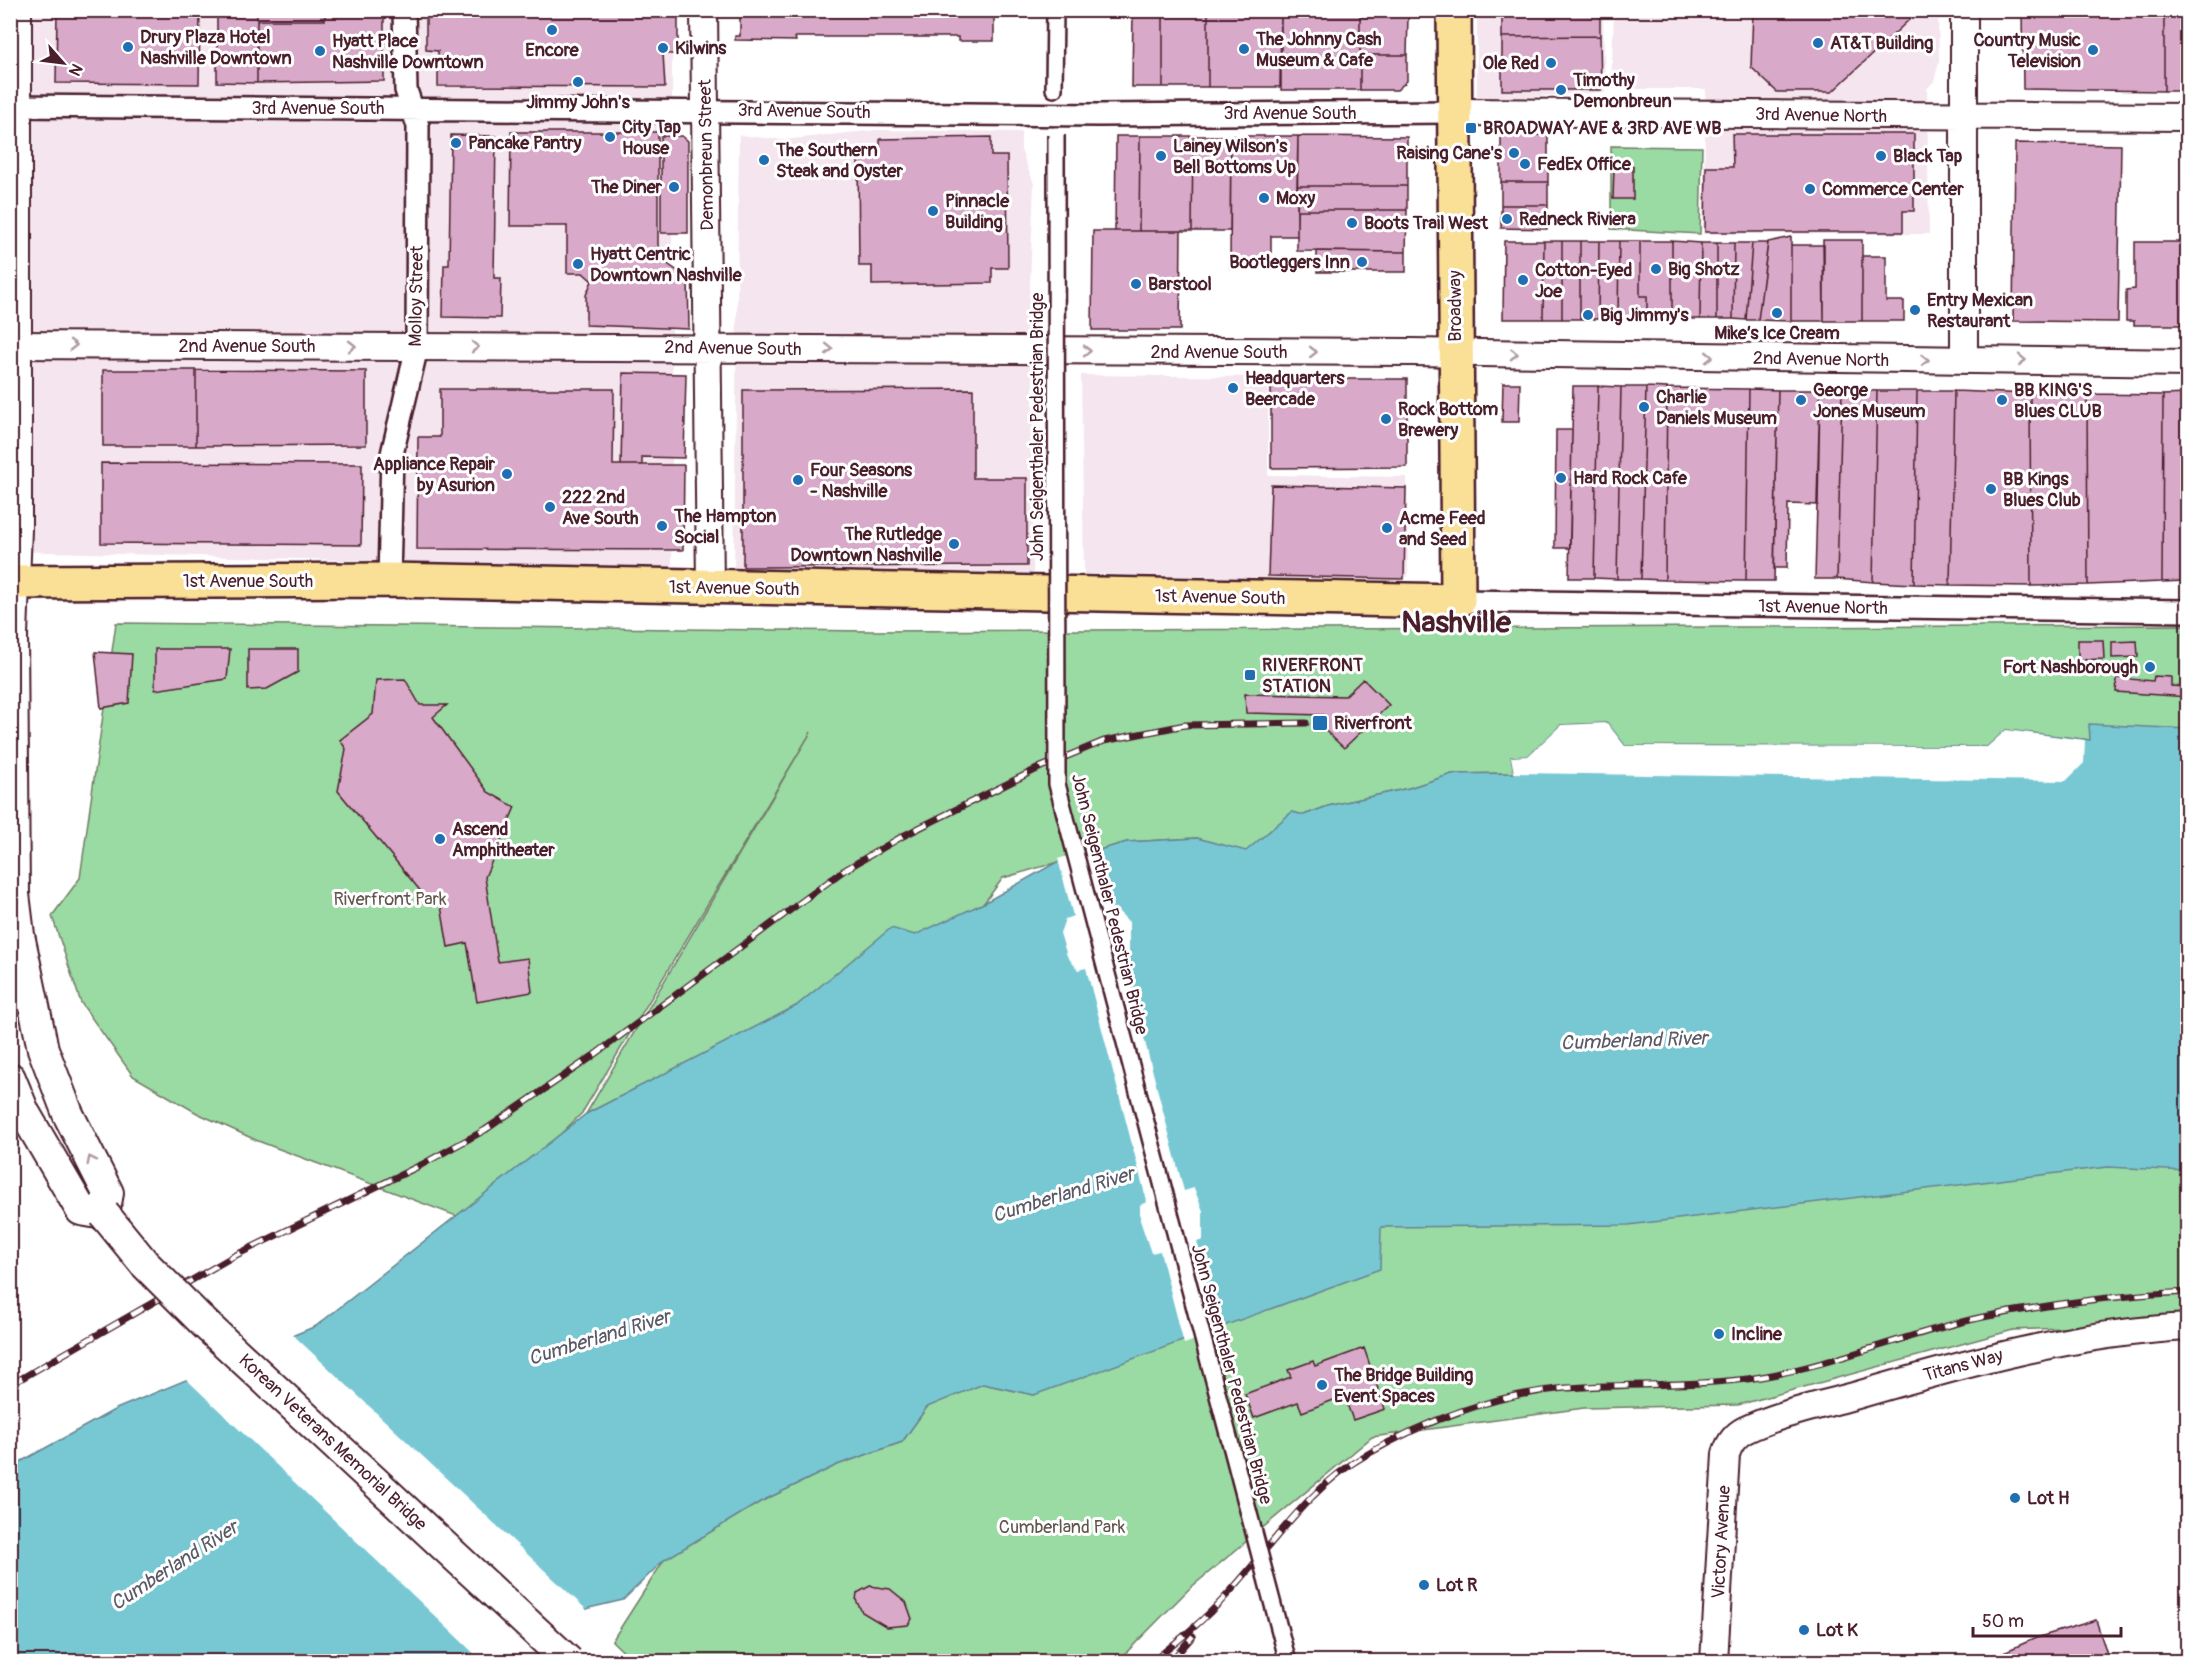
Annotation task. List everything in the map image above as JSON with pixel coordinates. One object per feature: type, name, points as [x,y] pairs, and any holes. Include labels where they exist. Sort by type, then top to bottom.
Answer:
[{"type":"main road","points":[[10,1078],[24,1112],[81,1210],[104,1214],[108,1193],[68,1114],[43,1049],[19,935],[14,894],[12,582],[16,10]]},
{"type":"main road","name":"Broadway","points":[[1454,10],[1458,601]]},
{"type":"main road","name":"1st Avenue South","points":[[12,582],[389,580],[1458,601]]},
{"type":"main road","name":"Korean Veterans Memorial Bridge","points":[[104,1214],[144,1263],[205,1324],[569,1662]]},
{"type":"street","name":"Molloy Street","points":[[389,580],[392,454],[417,347],[418,126],[406,90],[404,10]]},
{"type":"street","name":"Demonbreun Street","points":[[704,10],[710,588]]},
{"type":"street","points":[[1054,89],[1055,10]]},
{"type":"street","points":[[1964,10],[1964,360]]},
{"type":"street","name":"3rd Avenue South","points":[[14,106],[1099,115],[1454,112]]},
{"type":"street","name":"3rd Avenue North","points":[[1454,112],[2187,117]]},
{"type":"street","name":"John Seigenthaler Pedestrian Bridge","points":[[1056,135],[1057,783],[1288,1662]]},
{"type":"street","name":"2nd Avenue South","points":[[13,345],[1455,353]]},
{"type":"street","name":"2nd Avenue North","points":[[1455,353],[2187,363]]},
{"type":"street","name":"1st Avenue North","points":[[1458,601],[2187,611]]},
{"type":"street","name":"Titans Way","points":[[1745,1430],[1902,1382],[2006,1354],[2100,1336],[2187,1327]]},
{"type":"street","name":"Victory Avenue","points":[[1714,1662],[1726,1454],[1732,1440],[1745,1430]]},
{"type":"shaded area","points":[[11,11],[672,11],[672,569],[11,551]]},
{"type":"shaded area","points":[[1477,11],[1603,11],[1605,92],[1477,100]]},
{"type":"shaded area","points":[[1614,11],[1938,11],[1939,62],[1934,81],[1927,89],[1929,234],[1703,234],[1706,89],[1611,89]]},
{"type":"shaded area","points":[[876,130],[1021,132],[1021,150],[1034,184],[1029,309],[1033,375],[1033,573],[734,570],[739,135],[783,140]]},
{"type":"shaded area","points":[[1081,375],[1268,377],[1268,475],[1407,477],[1408,576],[1403,580],[1385,580],[1084,574]]},
{"type":"green space","points":[[1611,146],[1702,147],[1700,234],[1611,229]]},
{"type":"green space","name":"Riverfront Park","points":[[116,623],[871,631],[2187,625],[2187,768],[2090,740],[2006,730],[1987,747],[1625,746],[1607,723],[1561,725],[1514,773],[1452,774],[1409,788],[1328,806],[1304,815],[1292,812],[1246,852],[1197,838],[1127,842],[1003,878],[984,903],[741,1036],[586,1114],[811,732],[582,1113],[472,1222],[258,1141],[197,1113],[133,1076],[81,1003],[52,916],[80,878]]},
{"type":"green space","name":"Cumberland Park","points":[[2053,1166],[2187,1167],[2187,1323],[2013,1330],[1738,1405],[1584,1408],[1372,1437],[1189,1589],[1118,1661],[634,1662],[612,1641],[664,1560],[760,1502],[837,1465],[902,1442],[927,1407],[983,1384],[1034,1395],[1380,1227]]},
{"type":"water","name":"Cumberland River","points":[[1607,723],[1625,746],[1987,747],[2006,730],[2090,740],[2089,724],[2187,729],[2187,1171],[2107,1167],[1628,1225],[1381,1227],[1380,1269],[1034,1395],[983,1384],[927,1407],[902,1442],[837,1465],[760,1502],[664,1560],[623,1600],[589,1608],[514,1661],[11,1662],[11,1467],[116,1409],[316,1326],[586,1114],[796,1006],[891,928],[915,935],[984,903],[1057,862],[1127,842],[1197,838],[1246,851],[1292,812],[1304,815],[1328,806],[1409,788],[1452,774],[1514,773],[1511,757],[1528,756],[1561,725]]},
{"type":"pier","points":[[1607,723],[1625,746],[1987,747],[2006,730],[2085,740],[2084,763],[2066,781],[1514,773],[1511,757],[1528,756],[1561,725]]},
{"type":"pier","points":[[1094,848],[1110,909],[1115,908],[1129,922],[1129,956],[1123,958],[1184,1191],[1194,1188],[1203,1211],[1203,1240],[1197,1242],[1220,1331],[1184,1344],[1160,1251],[1151,1253],[1140,1220],[1140,1205],[1147,1202],[1086,968],[1078,970],[1067,956],[1060,933],[1065,919],[1073,916],[1058,859]]},
{"type":"pier","points":[[291,1333],[589,1612],[519,1662],[482,1661],[185,1378]]},
{"type":"building","name":"Drury Plaza Hotel Nashville Downtown","points":[[57,10],[200,10],[199,84],[56,83]]},
{"type":"building","points":[[217,10],[257,10],[257,83],[217,82]]},
{"type":"building","name":"Hyatt Place Nashville Downtown","points":[[257,10],[384,10],[384,81],[257,83]]},
{"type":"building","name":"Hyatt Place Nashville Downtown","points":[[325,10],[384,10],[384,81],[257,83],[257,20],[325,20]]},
{"type":"building","name":"Encore","points":[[426,10],[678,10],[678,55],[663,53],[665,87],[438,86],[438,51],[426,50]]},
{"type":"building","points":[[740,10],[992,10],[994,41],[958,41],[958,37],[795,37],[796,41],[735,40],[735,36],[740,36]]},
{"type":"building","points":[[1133,10],[1163,10],[1163,87],[1132,87]]},
{"type":"building","points":[[1163,10],[1208,10],[1208,87],[1163,87]]},
{"type":"building","name":"The Johnny Cash Museum & Cafe","points":[[1208,10],[1281,10],[1280,87],[1208,87]]},
{"type":"building","points":[[1281,10],[1408,10],[1408,16],[1360,16],[1360,90],[1281,90]]},
{"type":"building","points":[[1502,10],[1600,10],[1600,11],[1502,12]]},
{"type":"building","name":"AT&T Building","points":[[1753,10],[1910,10],[1910,19],[1832,92],[1777,92],[1751,67]]},
{"type":"building","name":"Country Music Television","points":[[2022,10],[2164,10],[2164,91],[2023,89]]},
{"type":"building","points":[[2164,10],[2188,10],[2188,91],[2164,91]]},
{"type":"building","points":[[1600,11],[1600,36],[1502,37],[1502,12]]},
{"type":"building","points":[[1360,16],[1408,16],[1407,55],[1360,55]]},
{"type":"building","name":"Ole Red","points":[[1600,36],[1601,90],[1502,90],[1502,37]]},
{"type":"building","points":[[1360,55],[1407,55],[1407,81],[1397,90],[1360,90]]},
{"type":"building","points":[[511,132],[658,132],[658,245],[669,265],[688,278],[689,329],[586,325],[586,295],[592,281],[583,273],[567,273],[567,226],[510,226]]},
{"type":"building","name":"Commerce Center","points":[[1732,134],[1914,134],[1914,211],[1903,211],[1903,232],[1705,232],[1706,167],[1733,167]]},
{"type":"building","points":[[451,135],[496,136],[494,278],[501,278],[500,318],[443,317],[444,265],[449,265]]},
{"type":"building","name":"FedEx Office","points":[[1501,135],[1548,135],[1548,182],[1501,182]]},
{"type":"building","name":"The Diner","points":[[661,136],[682,136],[688,141],[688,233],[661,233]]},
{"type":"building","points":[[1116,136],[1140,136],[1139,231],[1115,231]]},
{"type":"building","points":[[1140,136],[1193,136],[1192,231],[1139,231]]},
{"type":"building","points":[[1193,136],[1231,136],[1230,231],[1192,231]]},
{"type":"building","name":"Moxy","points":[[1231,136],[1298,136],[1297,236],[1271,236],[1271,268],[1230,268]]},
{"type":"building","points":[[1298,136],[1407,137],[1407,186],[1297,186]]},
{"type":"building","name":"Pinnacle Building","points":[[991,137],[991,156],[1007,156],[1008,268],[992,268],[992,283],[872,285],[872,266],[859,266],[858,155],[880,155],[880,139]]},
{"type":"building","points":[[2015,143],[2121,145],[2118,322],[2013,321]]},
{"type":"building","points":[[1633,166],[1633,199],[1613,199],[1614,167]]},
{"type":"building","points":[[1501,182],[1548,182],[1548,205],[1501,205]]},
{"type":"building","points":[[1297,186],[1407,186],[1407,210],[1297,210]]},
{"type":"building","points":[[1501,205],[1548,205],[1547,229],[1501,228]]},
{"type":"building","name":"Boots Trail West","points":[[1297,210],[1407,210],[1406,252],[1297,251]]},
{"type":"building","points":[[1093,231],[1181,231],[1180,330],[1092,330]]},
{"type":"building","points":[[1791,237],[1791,321],[1758,320],[1768,242]]},
{"type":"building","points":[[1823,240],[1862,240],[1862,321],[1824,321]]},
{"type":"building","name":"Cotton-Eyed Joe","points":[[1504,241],[1544,241],[1543,319],[1503,319]]},
{"type":"building","points":[[1544,241],[1562,241],[1562,319],[1543,319]]},
{"type":"building","points":[[1562,241],[1580,241],[1580,319],[1562,319]]},
{"type":"building","points":[[1580,241],[1599,241],[1598,319],[1580,319]]},
{"type":"building","points":[[1599,241],[1619,241],[1618,319],[1598,319]]},
{"type":"building","points":[[1619,241],[1640,241],[1640,296],[1647,296],[1647,319],[1618,319]]},
{"type":"building","name":"Big Shotz","points":[[1640,241],[1672,241],[1672,319],[1647,319],[1647,296],[1640,296]]},
{"type":"building","points":[[1672,241],[1701,243],[1700,319],[1672,319]]},
{"type":"building","points":[[2135,242],[2188,242],[2188,325],[2134,325],[2134,321],[2126,321],[2126,290],[2135,289]]},
{"type":"building","points":[[1701,243],[1717,243],[1717,319],[1700,319]]},
{"type":"building","points":[[1717,243],[1734,243],[1733,319],[1717,319]]},
{"type":"building","points":[[1734,243],[1752,243],[1746,320],[1733,319]]},
{"type":"building","points":[[1752,243],[1768,243],[1758,320],[1746,320]]},
{"type":"building","points":[[1791,245],[1824,245],[1824,321],[1791,321]]},
{"type":"building","name":"Bootleggers Inn","points":[[1317,251],[1406,252],[1406,272],[1317,272]]},
{"type":"building","points":[[1862,256],[1886,256],[1886,301],[1904,301],[1904,321],[1862,321]]},
{"type":"building","points":[[103,370],[196,370],[196,446],[103,446]]},
{"type":"building","points":[[196,370],[366,371],[366,445],[196,446]]},
{"type":"building","points":[[623,373],[686,374],[684,458],[642,457],[642,465],[621,465]]},
{"type":"building","points":[[1271,379],[1407,379],[1407,467],[1271,468]]},
{"type":"building","points":[[1503,383],[1520,383],[1519,422],[1502,422]]},
{"type":"building","points":[[1573,386],[1598,386],[1594,578],[1569,578]]},
{"type":"building","points":[[1598,386],[1621,387],[1617,579],[1594,578]]},
{"type":"building","points":[[1621,387],[1646,387],[1641,579],[1617,579]]},
{"type":"building","points":[[1646,387],[1667,388],[1665,580],[1641,579]]},
{"type":"building","points":[[1667,388],[1749,389],[1746,581],[1665,580]]},
{"type":"building","name":"222 2nd Ave South","points":[[440,389],[614,389],[613,465],[684,465],[683,550],[417,549],[418,437],[440,437]]},
{"type":"building","points":[[973,389],[973,478],[1027,478],[1027,566],[743,567],[743,390]]},
{"type":"building","points":[[1749,389],[1778,390],[1774,581],[1746,581]]},
{"type":"building","points":[[1778,390],[1820,390],[1818,505],[1788,504],[1787,568],[1774,568]]},
{"type":"building","points":[[1820,390],[1842,390],[1837,579],[1815,579]]},
{"type":"building","points":[[1842,390],[1877,391],[1873,582],[1837,579]]},
{"type":"building","points":[[1877,391],[1917,391],[1914,584],[1873,582]]},
{"type":"building","points":[[1917,391],[1954,391],[1950,585],[1914,584]]},
{"type":"building","name":"BB Kings Blues Club","points":[[1954,391],[2030,394],[2031,586],[1950,585]]},
{"type":"building","points":[[2030,394],[2087,394],[2088,585],[2031,586]]},
{"type":"building","points":[[2087,394],[2163,395],[2162,582],[2088,585]]},
{"type":"building","points":[[2187,394],[2184,581],[2162,582],[2163,395]]},
{"type":"building","points":[[2187,394],[2188,582],[2184,581]]},
{"type":"building","points":[[1556,430],[1572,430],[1570,548],[1555,548]]},
{"type":"building","points":[[101,463],[362,464],[361,545],[101,543]]},
{"type":"building","points":[[1271,485],[1406,488],[1404,579],[1268,576]]},
{"type":"building","points":[[2078,640],[2103,640],[2104,659],[2078,660]]},
{"type":"building","points":[[2137,641],[2138,657],[2112,658],[2112,642]]},
{"type":"building","points":[[155,649],[230,649],[227,679],[155,690]]},
{"type":"building","points":[[248,649],[298,649],[298,672],[267,689],[248,690]]},
{"type":"building","points":[[95,652],[132,654],[129,703],[101,708]]},
{"type":"building","points":[[2154,676],[2171,677],[2171,686],[2188,687],[2188,697],[2116,692],[2117,678],[2153,681]]},
{"type":"building","name":"Ascend Amphitheater","points":[[405,679],[420,705],[447,705],[433,717],[488,792],[515,807],[485,877],[498,962],[528,958],[532,992],[477,1002],[467,943],[448,947],[440,900],[432,905],[338,791],[346,749],[340,740],[373,714],[376,680]]},
{"type":"building","points":[[1363,679],[1389,705],[1344,748],[1316,722],[1323,715],[1246,713],[1245,694],[1345,696]]},
{"type":"building","name":"The Bridge Building Event Spaces","points":[[1364,1348],[1385,1409],[1353,1420],[1344,1396],[1302,1412],[1298,1402],[1254,1418],[1245,1394],[1291,1377],[1288,1370],[1313,1361],[1315,1366]]},
{"type":"building","points":[[870,1586],[890,1589],[906,1602],[912,1619],[908,1625],[887,1627],[862,1612],[856,1600],[857,1593]]},
{"type":"building","points":[[2096,1620],[2109,1661],[2188,1658],[2188,1662],[1981,1662],[2036,1638]]},
{"type":"railway","points":[[10,1385],[232,1257],[421,1165],[485,1130],[593,1056],[843,871],[903,836],[1041,767],[1104,741],[1185,725],[1306,723]]},
{"type":"railway","points":[[1152,1662],[1217,1606],[1290,1520],[1325,1484],[1366,1455],[1437,1420],[1488,1403],[1540,1391],[1688,1384],[1761,1377],[1817,1364],[1983,1317],[2085,1301],[2188,1292]]},
{"type":"railway","points":[[1170,1662],[1193,1636]]},
{"type":"place","name":"Encore","points":[[552,30]]},
{"type":"place","name":"AT&T Building","points":[[1818,43]]},
{"type":"place","name":"Drury Plaza Hotel Nashville Downtown","points":[[128,47]]},
{"type":"place","name":"Kilwins","points":[[663,48]]},
{"type":"place","name":"The Johnny Cash Museum & Cafe","points":[[1244,49]]},
{"type":"place","name":"Country Music Television","points":[[2093,50]]},
{"type":"place","name":"Hyatt Place Nashville Downtown","points":[[320,51]]},
{"type":"place","name":"Ole Red","points":[[1551,63]]},
{"type":"place","name":"Jimmy John's","points":[[578,82]]},
{"type":"place","name":"Timothy Demonbreun","points":[[1561,90]]},
{"type":"place","name":"BROADWAY AVE & 3RD AVE WB","points":[[1471,128]]},
{"type":"place","name":"City Tap House","points":[[610,137]]},
{"type":"place","name":"Pancake Pantry","points":[[456,143]]},
{"type":"place","name":"Raising Cane's","points":[[1514,153]]},
{"type":"place","name":"Lainey Wilson's Bell Bottoms Up","points":[[1161,156]]},
{"type":"place","name":"Black Tap","points":[[1881,156]]},
{"type":"place","name":"The Southern Steak and Oyster","points":[[764,160]]},
{"type":"place","name":"FedEx Office","points":[[1525,164]]},
{"type":"place","name":"The Diner","points":[[674,187]]},
{"type":"place","name":"Commerce Center","points":[[1810,189]]},
{"type":"place","name":"Moxy","points":[[1264,198]]},
{"type":"place","name":"Pinnacle Building","points":[[933,211]]},
{"type":"place","name":"Redneck Riviera","points":[[1507,219]]},
{"type":"place","name":"Boots Trail West","points":[[1352,223]]},
{"type":"place","name":"Bootleggers Inn","points":[[1362,262]]},
{"type":"place","name":"Hyatt Centric Downtown Nashville","points":[[578,264]]},
{"type":"place","name":"Big Shotz","points":[[1656,269]]},
{"type":"place","name":"Cotton-Eyed Joe","points":[[1523,280]]},
{"type":"place","name":"Barstool","points":[[1136,284]]},
{"type":"place","name":"Entry Mexican Restaurant","points":[[1915,310]]},
{"type":"place","name":"Mike’s Ice Cream","points":[[1777,313]]},
{"type":"place","name":"Big Jimmy's","points":[[1588,315]]},
{"type":"place","name":"Headquarters Beercade","points":[[1233,388]]},
{"type":"place","name":"George Jones Museum","points":[[1801,400]]},
{"type":"place","name":"BB KING'S Blues CLUB","points":[[2002,400]]},
{"type":"place","name":"Charlie Daniels Museum","points":[[1644,407]]},
{"type":"place","name":"Rock Bottom Brewery","points":[[1386,419]]},
{"type":"place","name":"Appliance Repair by Asurion","points":[[507,474]]},
{"type":"place","name":"Hard Rock Cafe","points":[[1561,478]]},
{"type":"place","name":"Four Seasons - Nashville","points":[[798,480]]},
{"type":"place","name":"BB Kings Blues Club","points":[[1991,489]]},
{"type":"place","name":"222 2nd Ave South","points":[[550,507]]},
{"type":"place","name":"The Hampton Social","points":[[662,526]]},
{"type":"place","name":"Acme Feed and Seed","points":[[1387,528]]},
{"type":"place","name":"The Rutledge Downtown Nashville","points":[[954,544]]},
{"type":"place","name":"Fort Nashborough","points":[[2150,667]]},
{"type":"place","name":"RIVERFRONT STATION","points":[[1250,675]]},
{"type":"place","name":"Riverfront","points":[[1320,723]]},
{"type":"place","name":"Ascend Amphitheater","points":[[440,839]]},
{"type":"place","name":"Incline","points":[[1719,1334]]},
{"type":"place","name":"The Bridge Building Event Spaces","points":[[1322,1385]]},
{"type":"place","name":"Lot H","points":[[2015,1498]]},
{"type":"place","name":"Lot R","points":[[1424,1585]]},
{"type":"place","name":"Lot K","points":[[1804,1630]]},
{"type":"district","name":"Nashville","points":[[1456,622]]}]
